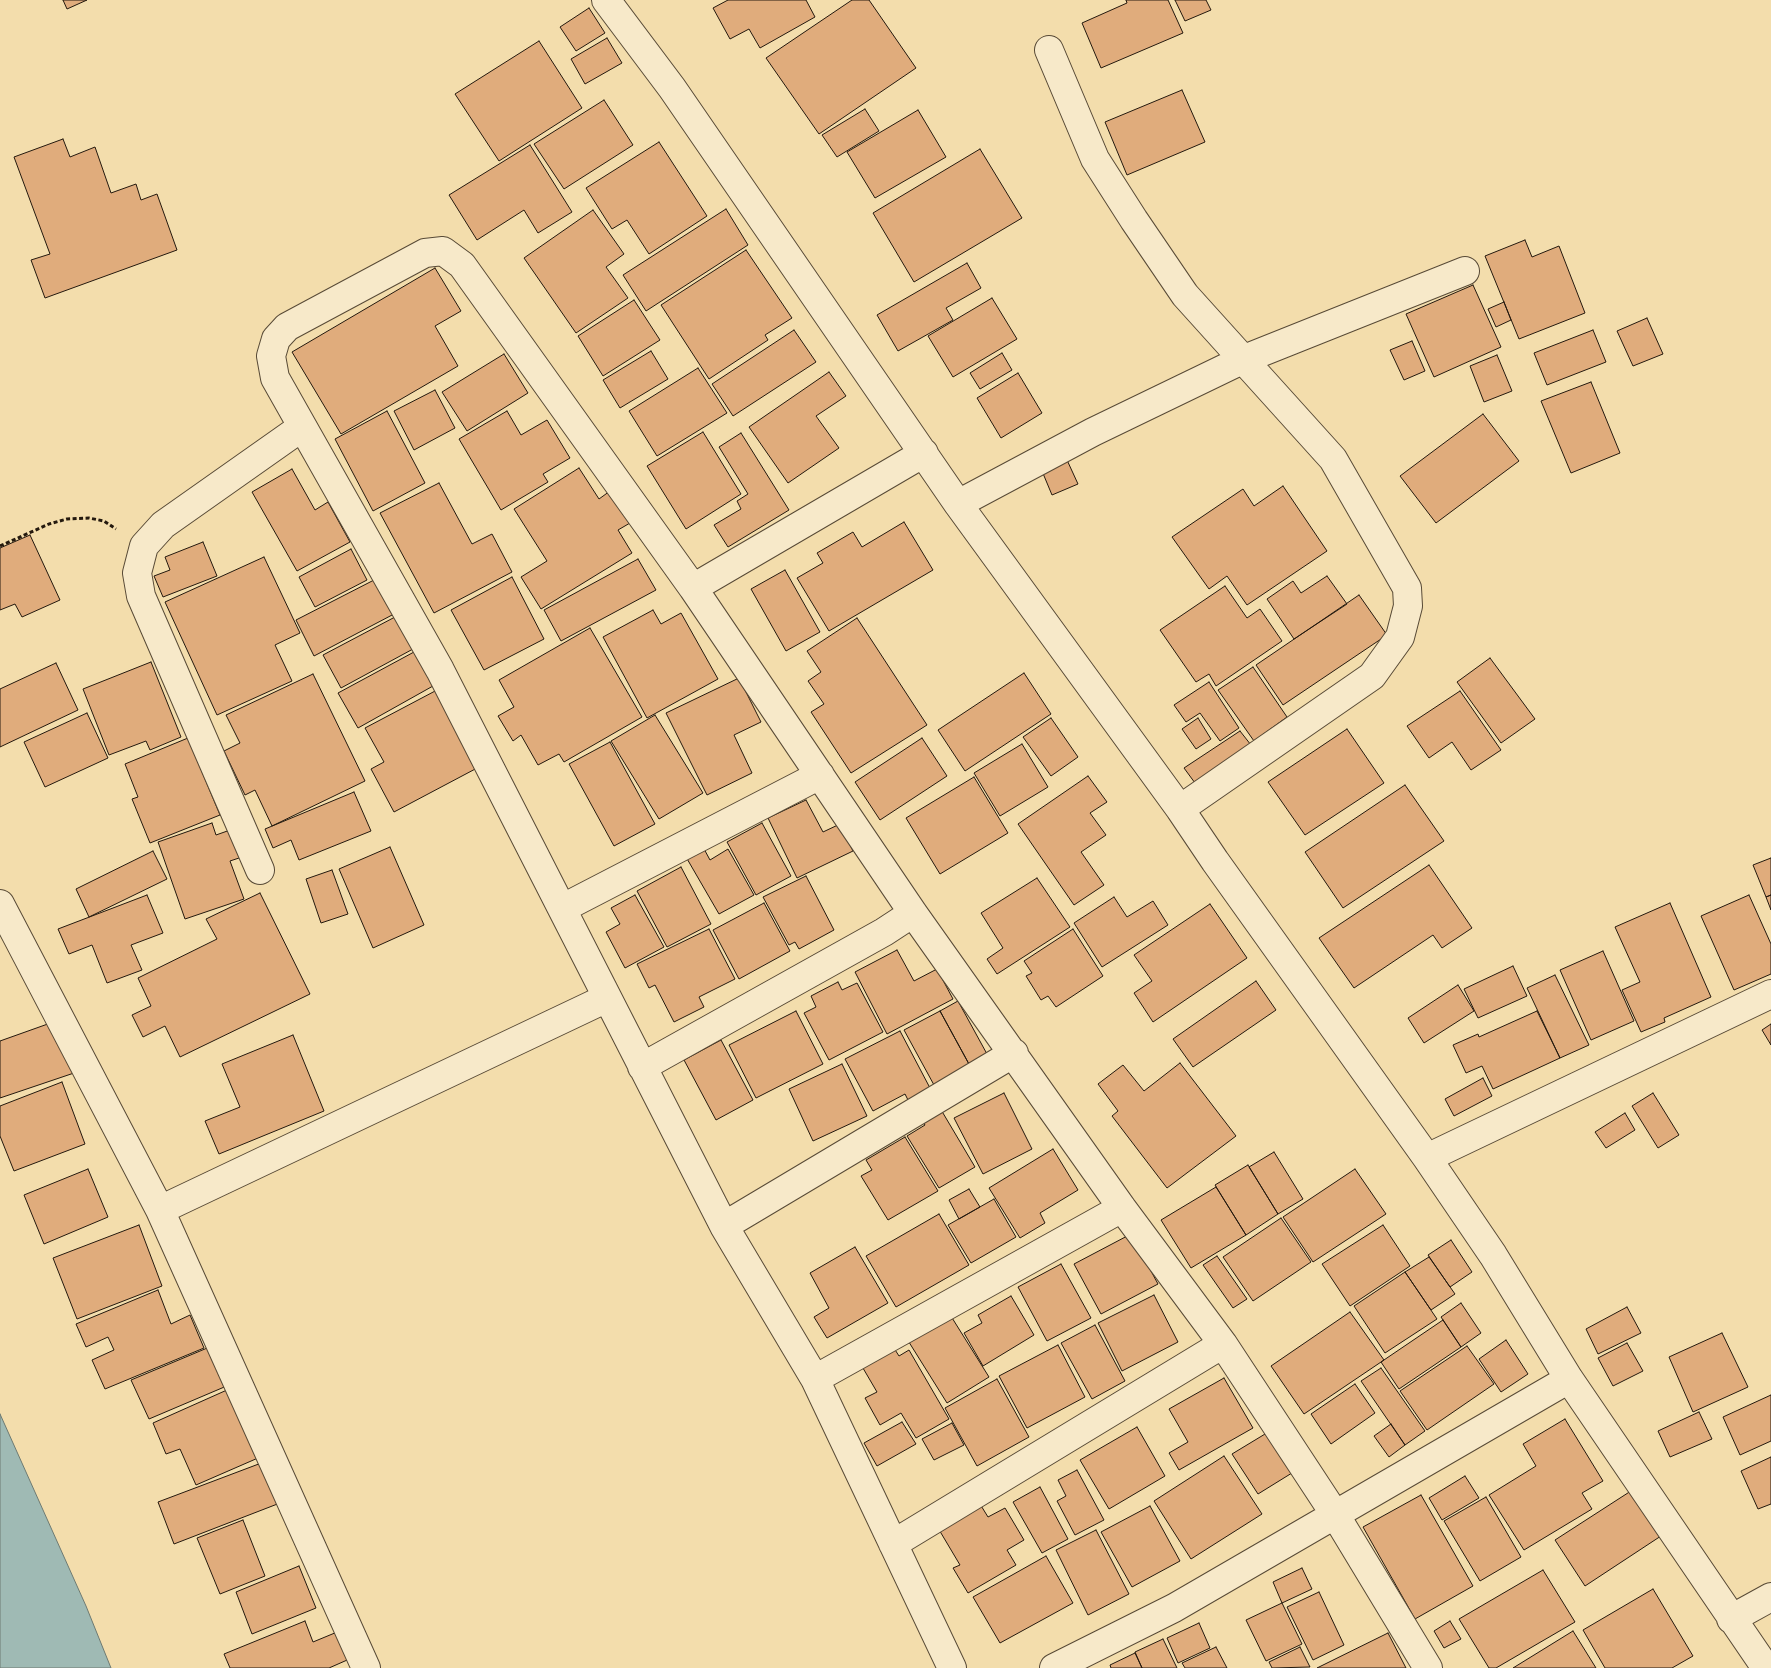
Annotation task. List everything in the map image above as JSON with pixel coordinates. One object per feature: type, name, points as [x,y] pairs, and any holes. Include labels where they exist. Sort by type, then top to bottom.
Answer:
[{"type":"street","points":[[606,0],[672,88],[958,504],[1180,809],[1214,861],[1428,1158],[1493,1255],[1569,1379],[1766,1668]]},
{"type":"street","points":[[1049,50],[1095,159],[1185,295],[1333,459],[1407,588],[1408,606],[1400,637],[1372,676],[1180,809]]},
{"type":"street","points":[[952,1668],[815,1379],[724,1226],[440,670],[276,378],[271,356],[276,339],[287,327],[425,253],[442,252],[462,264],[693,588],[914,912],[1122,1208],[1223,1344],[1336,1516],[1428,1668]]},
{"type":"street","points":[[958,504],[1093,432],[1242,360],[1465,271]]},
{"type":"street","points":[[260,870],[141,596],[137,573],[144,546],[163,525],[302,427]]},
{"type":"street","points":[[693,588],[924,453]]},
{"type":"street","points":[[562,908],[820,775]]},
{"type":"street","points":[[0,904],[160,1210],[366,1668]]},
{"type":"street","points":[[642,1067],[884,932],[914,912]]},
{"type":"street","points":[[1428,1158],[1771,994]]},
{"type":"street","points":[[160,1210],[607,998]]},
{"type":"street","points":[[724,1226],[1014,1053]]},
{"type":"street","points":[[815,1379],[1122,1208]]},
{"type":"street","points":[[893,1544],[1223,1344]]},
{"type":"street","points":[[1054,1668],[1174,1608],[1336,1516],[1569,1379]]},
{"type":"street","points":[[1731,1618],[1771,1597]]},
{"type":"path","points":[[0,546],[49,524],[67,519],[89,518],[104,521],[144,546]]},
{"type":"water","points":[[0,1414],[86,1606],[111,1668],[0,1668]]},
{"type":"building","points":[[63,0],[87,0],[67,9]]},
{"type":"building","points":[[728,0],[806,0],[815,17],[760,48],[749,29],[730,39],[713,8]]},
{"type":"building","points":[[852,0],[869,0],[916,68],[819,134],[766,58]]},
{"type":"building","points":[[1126,0],[1168,0],[1183,33],[1101,68],[1082,23],[1127,3]]},
{"type":"building","points":[[1175,0],[1206,0],[1211,10],[1185,21]]},
{"type":"building","points":[[589,8],[605,33],[576,51],[560,27]]},
{"type":"building","points":[[607,38],[622,63],[585,84],[571,59]]},
{"type":"building","points":[[539,41],[582,108],[499,161],[455,94]]},
{"type":"building","points":[[1182,90],[1205,142],[1127,175],[1105,122]]},
{"type":"building","points":[[604,100],[633,145],[564,189],[534,144]]},
{"type":"building","points":[[865,109],[879,131],[837,157],[822,135]]},
{"type":"building","points":[[918,110],[946,157],[875,198],[847,152]]},
{"type":"building","points":[[63,139],[70,157],[95,147],[111,193],[136,184],[141,200],[157,194],[177,250],[45,298],[31,260],[50,254],[14,157]]},
{"type":"building","points":[[659,142],[707,216],[649,254],[627,220],[612,229],[586,188]]},
{"type":"building","points":[[530,145],[572,212],[538,233],[524,210],[477,240],[449,195]]},
{"type":"building","points":[[980,149],[1022,218],[914,282],[873,213]]},
{"type":"building","points":[[726,209],[748,245],[646,311],[623,275]]},
{"type":"building","points":[[593,210],[624,254],[606,267],[628,298],[576,333],[524,258]]},
{"type":"building","points":[[1525,240],[1532,257],[1559,246],[1585,313],[1519,339],[1485,256]]},
{"type":"building","points":[[746,250],[792,318],[765,335],[768,340],[709,379],[661,305]]},
{"type":"building","points":[[967,263],[981,288],[946,308],[953,320],[898,351],[877,315]]},
{"type":"building","points":[[435,268],[461,311],[435,326],[458,366],[341,434],[292,352]]},
{"type":"building","points":[[1473,285],[1501,347],[1434,377],[1406,314]]},
{"type":"building","points":[[992,298],[1017,339],[953,377],[928,336]]},
{"type":"building","points":[[634,300],[660,340],[603,376],[578,336]]},
{"type":"building","points":[[1504,302],[1511,320],[1496,327],[1488,309]]},
{"type":"building","points":[[1647,318],[1663,354],[1633,366],[1617,331]]},
{"type":"building","points":[[794,330],[816,362],[733,416],[712,384]]},
{"type":"building","points":[[1593,330],[1606,362],[1547,385],[1534,353]]},
{"type":"building","points":[[1412,341],[1425,371],[1404,380],[1390,350]]},
{"type":"building","points":[[651,351],[668,379],[620,408],[603,380]]},
{"type":"building","points":[[1002,353],[1012,370],[980,389],[970,373]]},
{"type":"building","points":[[504,354],[528,393],[467,431],[442,392]]},
{"type":"building","points":[[1497,355],[1512,391],[1484,402],[1470,366]]},
{"type":"building","points":[[698,368],[727,413],[657,456],[629,411]]},
{"type":"building","points":[[829,372],[846,396],[816,416],[839,448],[788,483],[749,427]]},
{"type":"building","points":[[1018,373],[1042,413],[1001,438],[977,398]]},
{"type":"building","points":[[1591,382],[1620,453],[1571,473],[1541,401]]},
{"type":"building","points":[[435,390],[455,428],[414,450],[394,411]]},
{"type":"building","points":[[387,411],[425,483],[373,511],[335,439]]},
{"type":"building","points":[[507,411],[521,435],[547,420],[570,458],[543,474],[548,482],[501,510],[459,439]]},
{"type":"building","points":[[1483,414],[1519,461],[1436,523],[1400,476]]},
{"type":"building","points":[[703,432],[741,494],[686,529],[647,466]]},
{"type":"building","points":[[741,433],[789,510],[728,547],[714,525],[741,509],[737,501],[748,494],[719,447]]},
{"type":"building","points":[[1067,460],[1078,484],[1052,495],[1042,471]]},
{"type":"building","points":[[579,468],[599,499],[610,491],[630,523],[618,530],[632,553],[541,609],[521,577],[547,561],[514,509]]},
{"type":"building","points":[[292,469],[315,510],[328,502],[350,542],[297,571],[252,492]]},
{"type":"building","points":[[439,483],[472,544],[492,534],[512,572],[434,613],[380,513]]},
{"type":"building","points":[[1283,486],[1327,551],[1247,605],[1227,576],[1209,589],[1172,537],[1243,489],[1254,506]]},
{"type":"building","points":[[904,522],[933,570],[829,631],[797,578],[823,563],[817,553],[853,532],[862,547]]},
{"type":"building","points":[[30,535],[60,600],[22,617],[15,604],[0,610],[0,548]]},
{"type":"building","points":[[203,542],[217,576],[163,597],[154,576],[170,570],[165,557]]},
{"type":"building","points":[[351,549],[367,580],[315,607],[299,577]]},
{"type":"building","points":[[264,557],[300,633],[275,645],[292,681],[217,715],[165,602]]},
{"type":"building","points":[[638,559],[656,590],[561,641],[544,610]]},
{"type":"building","points":[[785,570],[820,632],[786,651],[751,589]]},
{"type":"building","points":[[1327,576],[1347,604],[1294,639],[1267,599],[1293,581],[1301,593]]},
{"type":"building","points":[[512,577],[544,639],[484,670],[451,610]]},
{"type":"building","points":[[376,579],[394,614],[314,656],[296,620]]},
{"type":"building","points":[[1225,586],[1247,618],[1260,609],[1282,641],[1216,686],[1209,674],[1196,682],[1160,630]]},
{"type":"building","points":[[1359,595],[1387,635],[1283,705],[1256,665]]},
{"type":"building","points":[[653,610],[661,624],[681,613],[718,679],[647,718],[603,637]]},
{"type":"building","points":[[395,617],[413,649],[341,688],[323,655]]},
{"type":"building","points":[[857,618],[927,725],[851,773],[811,712],[824,704],[808,681],[821,672],[807,651]]},
{"type":"building","points":[[590,628],[642,717],[564,762],[559,754],[538,765],[521,735],[513,741],[498,716],[514,707],[499,680]]},
{"type":"building","points":[[414,652],[433,686],[358,728],[338,693]]},
{"type":"building","points":[[1490,658],[1535,719],[1501,743],[1457,682]]},
{"type":"building","points":[[151,662],[181,737],[150,750],[146,741],[109,755],[83,689]]},
{"type":"building","points":[[56,663],[78,710],[0,747],[0,689]]},
{"type":"building","points":[[1253,667],[1287,717],[1254,741],[1218,690]]},
{"type":"building","points":[[1024,673],[1051,714],[965,771],[938,730]]},
{"type":"building","points":[[313,674],[365,781],[272,826],[255,790],[245,795],[224,751],[240,743],[226,715]]},
{"type":"building","points":[[739,678],[761,722],[734,735],[752,773],[707,795],[666,713]]},
{"type":"building","points":[[1209,682],[1239,728],[1220,741],[1200,713],[1186,722],[1174,705]]},
{"type":"building","points":[[437,690],[479,767],[394,812],[371,769],[384,762],[365,728]]},
{"type":"building","points":[[1460,691],[1501,750],[1471,770],[1452,742],[1429,758],[1407,726]]},
{"type":"building","points":[[87,713],[108,758],[45,787],[24,742]]},
{"type":"building","points":[[655,715],[703,793],[659,819],[611,741]]},
{"type":"building","points":[[1051,718],[1078,757],[1051,776],[1023,737]]},
{"type":"building","points":[[1198,718],[1211,739],[1196,749],[1182,729]]},
{"type":"building","points":[[1347,729],[1384,783],[1305,835],[1268,782]]},
{"type":"building","points":[[1240,731],[1251,745],[1195,783],[1184,768]]},
{"type":"building","points":[[188,738],[220,815],[150,843],[132,799],[138,797],[125,764]]},
{"type":"building","points":[[922,738],[947,776],[880,820],[855,782]]},
{"type":"building","points":[[610,742],[655,824],[614,846],[569,764]]},
{"type":"building","points":[[1022,744],[1048,787],[1000,816],[974,773]]},
{"type":"building","points":[[1088,776],[1107,802],[1090,813],[1106,835],[1081,852],[1104,885],[1074,905],[1018,824]]},
{"type":"building","points":[[974,777],[1008,833],[940,874],[906,818]]},
{"type":"building","points":[[1405,785],[1444,841],[1343,908],[1305,852]]},
{"type":"building","points":[[354,792],[371,831],[299,860],[291,840],[273,848],[265,829]]},
{"type":"building","points":[[806,800],[823,832],[840,824],[853,851],[797,878],[768,818]]},
{"type":"building","points":[[212,823],[216,835],[233,829],[242,857],[230,861],[244,899],[185,919],[158,842]]},
{"type":"building","points":[[762,823],[791,876],[756,895],[727,842]]},
{"type":"building","points":[[390,847],[424,925],[373,948],[339,869]]},
{"type":"building","points":[[703,847],[710,860],[728,849],[754,895],[719,914],[686,857]]},
{"type":"building","points":[[153,851],[167,879],[89,917],[76,889]]},
{"type":"building","points":[[1771,858],[1771,895],[1766,897],[1753,865]]},
{"type":"building","points":[[1429,865],[1472,928],[1442,948],[1433,935],[1354,988],[1319,938]]},
{"type":"building","points":[[681,867],[711,924],[667,947],[637,891]]},
{"type":"building","points":[[332,870],[348,914],[321,923],[306,879]]},
{"type":"building","points":[[806,876],[834,930],[799,949],[795,942],[789,945],[763,897]]},
{"type":"building","points":[[1037,878],[1070,927],[997,974],[987,959],[1003,948],[981,913]]},
{"type":"building","points":[[260,893],[310,994],[180,1057],[165,1026],[143,1037],[132,1015],[151,1006],[138,978],[217,939],[206,919]]},
{"type":"building","points":[[147,895],[163,933],[131,945],[142,970],[107,983],[92,945],[69,954],[58,929]]},
{"type":"building","points":[[635,895],[664,947],[625,968],[606,932],[620,924],[611,908]]},
{"type":"building","points":[[1749,895],[1771,944],[1771,974],[1734,990],[1701,916]]},
{"type":"building","points":[[1771,895],[1771,910],[1766,897]]},
{"type":"building","points":[[1114,897],[1127,917],[1153,901],[1168,925],[1102,967],[1074,923]]},
{"type":"building","points":[[764,903],[790,951],[739,979],[713,930]]},
{"type":"building","points":[[1670,903],[1711,997],[1664,1018],[1665,1022],[1641,1032],[1622,990],[1640,982],[1615,927]]},
{"type":"building","points":[[1210,904],[1247,958],[1153,1022],[1134,993],[1152,981],[1134,955]]},
{"type":"building","points":[[709,929],[735,979],[699,997],[704,1007],[674,1022],[655,985],[649,988],[637,964]]},
{"type":"building","points":[[1073,929],[1103,976],[1056,1007],[1048,996],[1041,1000],[1026,976],[1032,973],[1024,961]]},
{"type":"building","points":[[897,950],[914,981],[937,969],[953,999],[887,1034],[855,972]]},
{"type":"building","points":[[1603,951],[1634,1021],[1591,1040],[1560,970]]},
{"type":"building","points":[[1513,966],[1527,996],[1478,1018],[1464,989]]},
{"type":"building","points":[[1555,975],[1589,1045],[1560,1058],[1527,988]]},
{"type":"building","points":[[1256,981],[1276,1010],[1193,1067],[1173,1039]]},
{"type":"building","points":[[838,982],[842,990],[857,983],[883,1032],[829,1060],[804,1013],[816,1007],[811,996]]},
{"type":"building","points":[[1458,985],[1474,1011],[1424,1043],[1408,1018]]},
{"type":"building","points":[[958,1001],[987,1054],[969,1064],[940,1011]]},
{"type":"building","points":[[796,1011],[823,1064],[756,1098],[729,1045]]},
{"type":"building","points":[[940,1011],[970,1066],[934,1085],[904,1030]]},
{"type":"building","points":[[1537,1011],[1560,1058],[1493,1089],[1482,1066],[1466,1073],[1453,1045],[1478,1034],[1479,1037]]},
{"type":"building","points":[[59,1020],[77,1072],[0,1098],[0,1041]]},
{"type":"building","points":[[1771,1024],[1771,1045],[1762,1030]]},
{"type":"building","points":[[900,1031],[930,1088],[908,1100],[905,1094],[873,1111],[845,1059]]},
{"type":"building","points":[[293,1035],[324,1111],[219,1154],[205,1121],[240,1107],[222,1064]]},
{"type":"building","points":[[721,1040],[753,1100],[716,1120],[684,1060]]},
{"type":"building","points":[[1180,1063],[1236,1136],[1167,1188],[1112,1116],[1118,1111],[1098,1084],[1123,1065],[1144,1091]]},
{"type":"building","points":[[842,1064],[867,1116],[813,1141],[789,1089]]},
{"type":"building","points":[[1483,1078],[1492,1096],[1454,1116],[1445,1099]]},
{"type":"building","points":[[62,1082],[85,1144],[14,1171],[0,1136],[0,1106]]},
{"type":"building","points":[[1004,1093],[1032,1149],[983,1174],[954,1118]]},
{"type":"building","points":[[1653,1093],[1679,1135],[1658,1148],[1632,1106]]},
{"type":"building","points":[[937,1103],[975,1167],[939,1188],[907,1136],[925,1125],[918,1114]]},
{"type":"building","points":[[1625,1113],[1635,1130],[1606,1148],[1595,1132]]},
{"type":"building","points":[[905,1137],[938,1191],[888,1220],[861,1176],[872,1170],[866,1160]]},
{"type":"building","points":[[1053,1149],[1078,1190],[1040,1213],[1045,1223],[1020,1238],[989,1188]]},
{"type":"building","points":[[1274,1152],[1303,1199],[1278,1214],[1249,1167]]},
{"type":"building","points":[[1248,1165],[1278,1214],[1246,1235],[1215,1185]]},
{"type":"building","points":[[88,1169],[108,1217],[44,1244],[24,1195]]},
{"type":"building","points":[[1355,1169],[1386,1214],[1313,1262],[1283,1217]]},
{"type":"building","points":[[1216,1187],[1246,1235],[1191,1268],[1161,1220]]},
{"type":"building","points":[[969,1189],[980,1207],[959,1219],[949,1200]]},
{"type":"building","points":[[994,1199],[1016,1237],[971,1263],[948,1225]]},
{"type":"building","points":[[939,1214],[969,1265],[896,1307],[866,1256]]},
{"type":"building","points":[[1281,1218],[1311,1262],[1253,1301],[1223,1257]]},
{"type":"building","points":[[139,1225],[162,1286],[77,1319],[53,1258]]},
{"type":"building","points":[[1383,1225],[1410,1266],[1350,1306],[1322,1264]]},
{"type":"building","points":[[1131,1234],[1158,1284],[1101,1314],[1074,1264]]},
{"type":"building","points":[[1451,1240],[1472,1272],[1450,1287],[1428,1255]]},
{"type":"building","points":[[855,1247],[888,1303],[827,1338],[814,1317],[829,1308],[810,1273]]},
{"type":"building","points":[[1217,1256],[1247,1299],[1233,1308],[1203,1265]]},
{"type":"building","points":[[1429,1257],[1455,1294],[1431,1310],[1405,1272]]},
{"type":"building","points":[[1061,1264],[1091,1318],[1047,1341],[1018,1287]]},
{"type":"building","points":[[1405,1272],[1437,1319],[1385,1353],[1354,1306]]},
{"type":"building","points":[[158,1290],[171,1324],[190,1315],[204,1348],[105,1389],[92,1360],[114,1350],[108,1337],[86,1347],[76,1324]]},
{"type":"building","points":[[1154,1295],[1178,1342],[1122,1371],[1098,1323]]},
{"type":"building","points":[[1011,1296],[1034,1335],[983,1366],[964,1333],[982,1323],[978,1315]]},
{"type":"building","points":[[1461,1303],[1481,1333],[1461,1347],[1441,1317]]},
{"type":"building","points":[[1627,1307],[1641,1333],[1598,1354],[1586,1329]]},
{"type":"building","points":[[1350,1312],[1384,1360],[1304,1414],[1271,1366]]},
{"type":"building","points":[[949,1313],[989,1377],[947,1403],[907,1339]]},
{"type":"building","points":[[1443,1320],[1461,1347],[1399,1389],[1381,1362]]},
{"type":"building","points":[[1095,1325],[1125,1381],[1092,1399],[1061,1343]]},
{"type":"building","points":[[1722,1333],[1748,1387],[1693,1412],[1669,1357]]},
{"type":"building","points":[[1506,1340],[1528,1374],[1501,1392],[1479,1359]]},
{"type":"building","points":[[1627,1343],[1643,1371],[1613,1386],[1598,1358]]},
{"type":"building","points":[[892,1345],[899,1356],[909,1350],[949,1419],[916,1438],[901,1413],[880,1425],[865,1398],[877,1392],[860,1363]]},
{"type":"building","points":[[1058,1345],[1085,1397],[1027,1428],[999,1376]]},
{"type":"building","points":[[212,1346],[229,1385],[149,1419],[131,1380]]},
{"type":"building","points":[[1467,1346],[1494,1384],[1427,1430],[1400,1391]]},
{"type":"building","points":[[1381,1368],[1425,1431],[1405,1445],[1361,1381]]},
{"type":"building","points":[[1224,1378],[1253,1428],[1179,1470],[1169,1453],[1188,1442],[1169,1409]]},
{"type":"building","points":[[997,1379],[1029,1437],[977,1466],[945,1408]]},
{"type":"building","points":[[1355,1384],[1375,1413],[1331,1444],[1311,1414]]},
{"type":"building","points":[[227,1390],[258,1458],[196,1485],[180,1449],[166,1454],[153,1423]]},
{"type":"building","points":[[1771,1395],[1771,1441],[1740,1455],[1723,1417]]},
{"type":"building","points":[[1699,1412],[1712,1439],[1670,1457],[1658,1431]]},
{"type":"building","points":[[1565,1419],[1603,1481],[1582,1493],[1592,1509],[1524,1550],[1489,1495],[1536,1466],[1523,1444]]},
{"type":"building","points":[[902,1422],[916,1444],[877,1466],[864,1443]]},
{"type":"building","points":[[952,1423],[964,1445],[934,1460],[922,1439]]},
{"type":"building","points":[[1391,1424],[1405,1445],[1389,1457],[1374,1436]]},
{"type":"building","points":[[1137,1427],[1165,1476],[1109,1509],[1080,1460]]},
{"type":"building","points":[[1275,1428],[1300,1468],[1258,1494],[1232,1454]]},
{"type":"building","points":[[1224,1456],[1262,1514],[1191,1559],[1154,1501]]},
{"type":"building","points":[[1771,1457],[1771,1504],[1758,1509],[1741,1471]]},
{"type":"building","points":[[264,1462],[280,1503],[174,1544],[158,1502]]},
{"type":"building","points":[[1077,1470],[1104,1520],[1075,1535],[1057,1501],[1066,1496],[1058,1480]]},
{"type":"building","points":[[1465,1476],[1479,1498],[1442,1520],[1429,1498]]},
{"type":"building","points":[[1040,1487],[1068,1539],[1042,1553],[1013,1502]]},
{"type":"building","points":[[1634,1489],[1664,1534],[1585,1586],[1555,1540]]},
{"type":"building","points":[[1421,1495],[1473,1586],[1415,1619],[1363,1527]]},
{"type":"building","points":[[1486,1497],[1521,1557],[1480,1581],[1444,1521]]},
{"type":"building","points":[[980,1504],[988,1517],[1005,1508],[1024,1540],[1007,1550],[1016,1565],[968,1593],[953,1568],[960,1565],[938,1528]]},
{"type":"building","points":[[1150,1506],[1180,1561],[1132,1587],[1101,1532]]},
{"type":"building","points":[[243,1520],[265,1576],[220,1594],[197,1538]]},
{"type":"building","points":[[1096,1530],[1129,1594],[1088,1615],[1056,1550]]},
{"type":"building","points":[[1046,1556],[1073,1603],[1000,1643],[973,1597]]},
{"type":"building","points":[[299,1566],[316,1608],[252,1634],[236,1592]]},
{"type":"building","points":[[1302,1568],[1312,1589],[1282,1603],[1273,1582]]},
{"type":"building","points":[[1543,1570],[1575,1622],[1496,1668],[1489,1668],[1459,1619]]},
{"type":"building","points":[[1653,1589],[1693,1656],[1672,1668],[1605,1668],[1583,1630]]},
{"type":"building","points":[[1319,1592],[1344,1645],[1313,1660],[1287,1607]]},
{"type":"building","points":[[1282,1603],[1302,1644],[1266,1661],[1246,1620]]},
{"type":"building","points":[[305,1621],[313,1642],[342,1630],[354,1657],[329,1668],[230,1668],[224,1654]]},
{"type":"building","points":[[1450,1621],[1461,1639],[1444,1648],[1434,1631]]},
{"type":"building","points":[[1199,1623],[1210,1648],[1178,1663],[1167,1638]]},
{"type":"building","points":[[1573,1631],[1596,1668],[1513,1668]]},
{"type":"building","points":[[1388,1633],[1406,1668],[1317,1668]]},
{"type":"building","points":[[1163,1639],[1177,1668],[1142,1668],[1135,1652]]},
{"type":"building","points":[[1216,1647],[1227,1668],[1185,1668],[1182,1663]]},
{"type":"building","points":[[1300,1647],[1310,1667],[1272,1668],[1269,1662]]},
{"type":"building","points":[[1135,1653],[1142,1668],[1111,1668],[1110,1665]]}]
